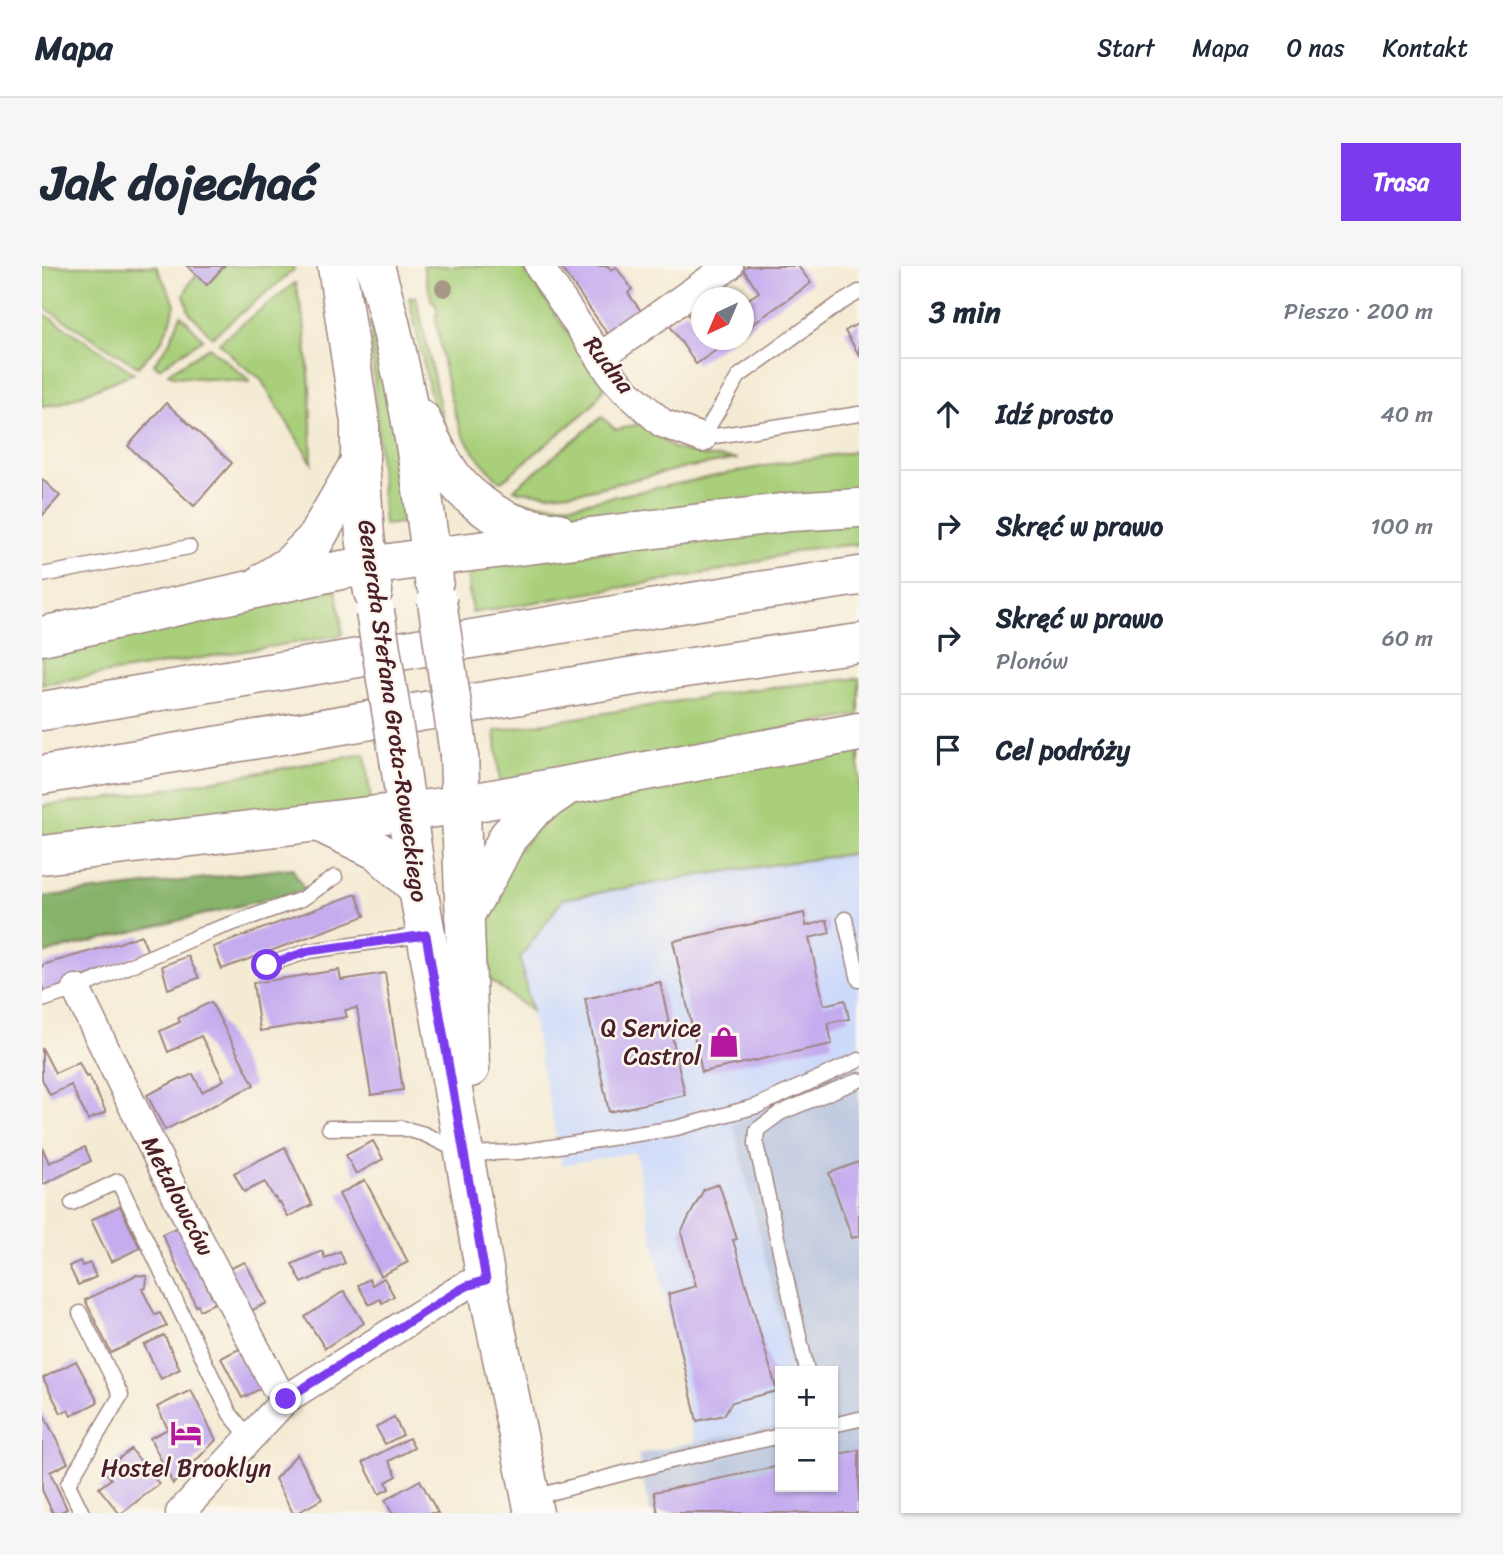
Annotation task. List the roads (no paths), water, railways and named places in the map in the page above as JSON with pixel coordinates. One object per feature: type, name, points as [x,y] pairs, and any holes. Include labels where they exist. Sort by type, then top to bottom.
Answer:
[{"type":"main road","name":"Generała Stefana Grota-Roweckiego","points":[[337,266],[360,422],[365,536],[418,888],[486,1280],[533,1505]]},
{"type":"main road","name":"Generała Stefana Grota-Roweckiego","points":[[375,266],[405,387],[459,754],[470,1087],[465,1154]]},
{"type":"main road","points":[[405,387],[437,452],[459,485],[485,506],[505,520],[531,528],[598,536]]},
{"type":"main road","points":[[254,589],[290,565],[315,540],[360,462]]},
{"type":"main road","points":[[42,636],[341,570],[790,512],[859,508]]},
{"type":"main road","points":[[42,711],[859,576]]},
{"type":"main road","points":[[42,775],[637,675],[859,643]]},
{"type":"main road","points":[[42,855],[407,813],[566,787],[859,732]]},
{"type":"main road","points":[[464,916],[508,837],[533,809],[566,787]]},
{"type":"main road","points":[[320,823],[378,851],[418,888]]},
{"type":"street","name":"Rudna","points":[[539,266],[613,377],[625,390],[662,423],[702,438]]},
{"type":"street","points":[[600,357],[729,266]]},
{"type":"street","name":"Metalowców","points":[[76,989],[174,1191],[275,1386],[286,1399]]},
{"type":"street","points":[[180,1513],[286,1399],[456,1292],[486,1280]]},
{"type":"lane","points":[[702,438],[739,376],[859,292]]},
{"type":"lane","points":[[702,438],[859,414]]},
{"type":"lane","points":[[42,575],[188,547]]},
{"type":"lane","points":[[42,1000],[76,989],[208,932],[302,899],[335,877]]},
{"type":"lane","points":[[845,919],[859,980]]},
{"type":"lane","points":[[267,965],[309,951],[426,935]]},
{"type":"lane","points":[[329,1128],[402,1128],[424,1134],[465,1154],[519,1152],[676,1128],[757,1106],[859,1060]]},
{"type":"lane","points":[[806,1366],[756,1144],[757,1130],[780,1113],[859,1080]]},
{"type":"lane","points":[[72,1203],[118,1181],[230,1414],[249,1437]]},
{"type":"lane","points":[[80,1313],[121,1395],[68,1485],[82,1513]]},
{"type":"lane","points":[[838,1424],[859,1419]]},
{"type":"lane","points":[[533,1505],[662,1463],[775,1437]]},
{"type":"place","name":"Q Service Castrol","points":[[724,1042]]},
{"type":"place","name":"Hostel Brooklyn","points":[[186,1433]]}]
